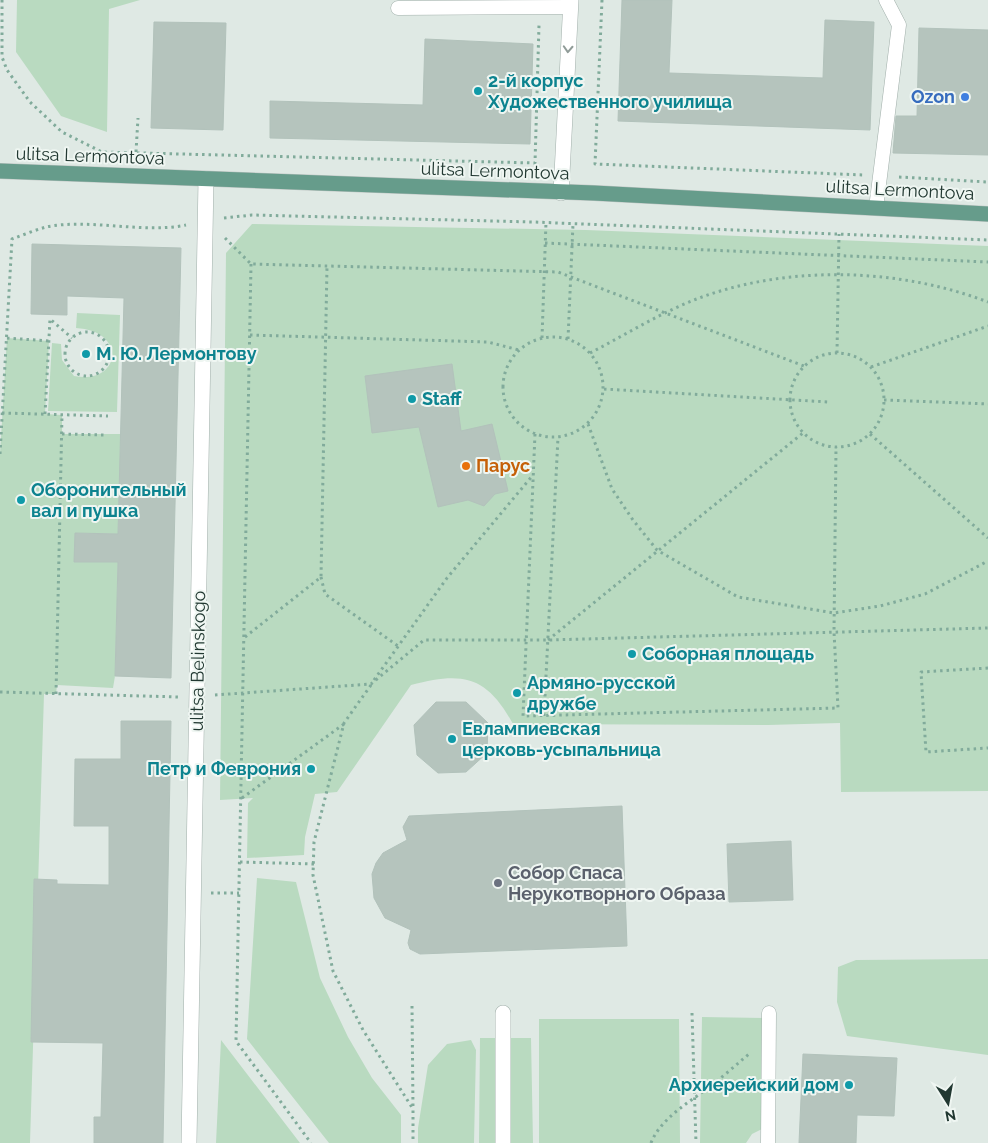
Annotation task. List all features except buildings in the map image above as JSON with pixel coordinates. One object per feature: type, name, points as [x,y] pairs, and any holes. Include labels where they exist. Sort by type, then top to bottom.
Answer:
[{"type":"main road","name":"ulitsa Lermontova","points":[[0,171],[561,192],[988,214]]},
{"type":"street","points":[[561,192],[571,4]]},
{"type":"street","name":"ulitsa Belinskogo","points":[[189,1143],[206,179]]},
{"type":"street","points":[[502,1013],[503,1143]]},
{"type":"lane","points":[[876,208],[899,25],[886,0]]},
{"type":"lane","points":[[398,8],[540,7],[571,4]]},
{"type":"lane","points":[[768,1143],[769,1013]]},
{"type":"path","points":[[2,0],[2,57],[7,70],[30,102],[62,132],[102,152],[535,162],[540,7]]},
{"type":"path","points":[[602,0],[595,164],[988,182]]},
{"type":"path","points":[[136,152],[138,118]]},
{"type":"path","points":[[0,454],[12,239],[46,227],[97,225],[173,228],[206,220],[252,215],[546,222],[988,240]]},
{"type":"path","points":[[206,220],[251,264],[558,272],[804,366]]},
{"type":"path","points":[[542,338],[546,222]]},
{"type":"path","points":[[568,339],[574,224]]},
{"type":"path","points":[[837,353],[839,234]]},
{"type":"path","points":[[545,243],[988,262]]},
{"type":"path","points":[[251,264],[244,638],[241,692],[241,798],[236,1041],[311,1143]]},
{"type":"path","points":[[327,266],[321,576],[325,594],[398,646]]},
{"type":"path","points":[[590,353],[666,313],[701,298],[740,286],[789,278],[839,274],[889,278],[938,288],[988,302]]},
{"type":"path","points":[[45,414],[50,319],[72,338]]},
{"type":"path","points":[[871,367],[988,326]]},
{"type":"path","points":[[82,332],[89,332],[103,339],[108,351],[106,364],[103,369],[91,376],[84,376],[70,369],[64,355],[66,347],[72,338],[82,332]]},
{"type":"path","points":[[250,335],[488,342],[519,350]]},
{"type":"path","points":[[7,338],[48,341]]},
{"type":"path","points":[[542,338],[568,339],[590,353],[598,364],[604,389],[599,408],[588,424],[577,432],[558,437],[535,434],[520,426],[509,413],[504,397],[503,380],[508,364],[519,350],[542,338]]},
{"type":"path","points":[[837,353],[850,354],[871,367],[880,382],[884,400],[878,424],[870,434],[860,441],[836,447],[813,441],[803,433],[791,412],[790,399],[796,376],[804,366],[820,356],[837,353]]},
{"type":"path","points":[[604,389],[829,402]]},
{"type":"path","points":[[884,400],[988,404]]},
{"type":"path","points":[[2,413],[108,416]]},
{"type":"path","points":[[56,694],[62,415]]},
{"type":"path","points":[[588,424],[612,489],[633,520],[657,550],[738,597],[834,613],[880,606],[925,594],[988,561]]},
{"type":"path","points":[[548,640],[803,433]]},
{"type":"path","points":[[62,434],[106,435]]},
{"type":"path","points":[[535,434],[523,716],[838,708],[834,632],[836,447]]},
{"type":"path","points":[[870,434],[988,538]]},
{"type":"path","points":[[544,716],[558,437]]},
{"type":"path","points":[[241,798],[344,723],[447,578],[533,475]]},
{"type":"path","points":[[244,638],[321,576]]},
{"type":"path","points":[[0,692],[197,697],[241,692],[371,684],[424,640],[548,640],[988,628]]},
{"type":"path","points":[[988,668],[921,672],[926,752],[988,748]]},
{"type":"path","points":[[344,723],[314,842],[314,875],[333,971],[363,1030],[414,1109]]},
{"type":"path","points":[[240,862],[314,864]]},
{"type":"path","points":[[193,893],[239,893]]},
{"type":"path","points":[[412,1006],[413,1143]]},
{"type":"path","points":[[692,1013],[696,1143]]},
{"type":"path","points":[[651,1143],[654,1136],[680,1108],[695,1098],[769,1037]]},
{"type":"green space","points":[[17,0],[140,0],[109,9],[107,132],[61,116],[16,52]]},
{"type":"green space","name":"Соборная площадь","points":[[252,224],[586,230],[988,246],[988,791],[841,792],[840,723],[768,725],[513,724],[503,708],[483,687],[472,681],[445,678],[411,685],[337,792],[315,794],[305,837],[304,855],[247,858],[248,803],[253,798],[220,800],[226,253]]},
{"type":"green space","points":[[77,313],[120,315],[117,412],[48,411],[52,343],[61,344],[62,360],[74,376],[90,377],[101,373],[109,366],[112,356],[111,347],[104,338],[93,331],[76,328]]},
{"type":"green space","points":[[7,338],[49,341],[45,414],[62,415],[62,434],[121,434],[118,534],[75,533],[75,561],[118,562],[115,676],[113,688],[57,685],[56,694],[44,694],[30,1143],[0,1143],[0,454]]},
{"type":"green space","points":[[257,878],[296,882],[320,978],[348,1037],[372,1078],[401,1115],[401,1143],[329,1143],[247,1039]]},
{"type":"green space","points":[[988,959],[988,1055],[847,1036],[837,1002],[838,967],[856,960]]},
{"type":"green space","points":[[702,1017],[765,1018],[764,1128],[752,1134],[746,1143],[700,1143]]},
{"type":"green space","points":[[539,1019],[679,1019],[680,1143],[539,1143]]},
{"type":"green space","points":[[480,1038],[531,1038],[533,1143],[479,1143]]},
{"type":"green space","points":[[221,1040],[300,1143],[216,1143]]},
{"type":"green space","points":[[471,1040],[476,1050],[474,1143],[418,1143],[418,1128],[428,1065],[447,1044]]},
{"type":"place","name":"2-й корпус Художественного училища","points":[[478,91]]},
{"type":"place","name":"Ozon","points":[[965,97]]},
{"type":"place","name":"М. Ю. Лермонтову","points":[[86,354]]},
{"type":"place","name":"Staff","points":[[412,399]]},
{"type":"place","name":"Парус","points":[[466,466]]},
{"type":"place","name":"Оборонительный вал и пушка","points":[[21,500]]},
{"type":"place","name":"Соборная площадь","points":[[632,654]]},
{"type":"place","name":"Армяно-русской дружбе","points":[[517,693]]},
{"type":"place","name":"Евлампиевская церковь-усыпальница","points":[[452,739]]},
{"type":"place","name":"Петр и Феврония","points":[[311,769]]},
{"type":"place","name":"Собор Спаса Нерукотворного Образа","points":[[498,883]]},
{"type":"place","name":"Архиерейский дом","points":[[849,1085]]}]
